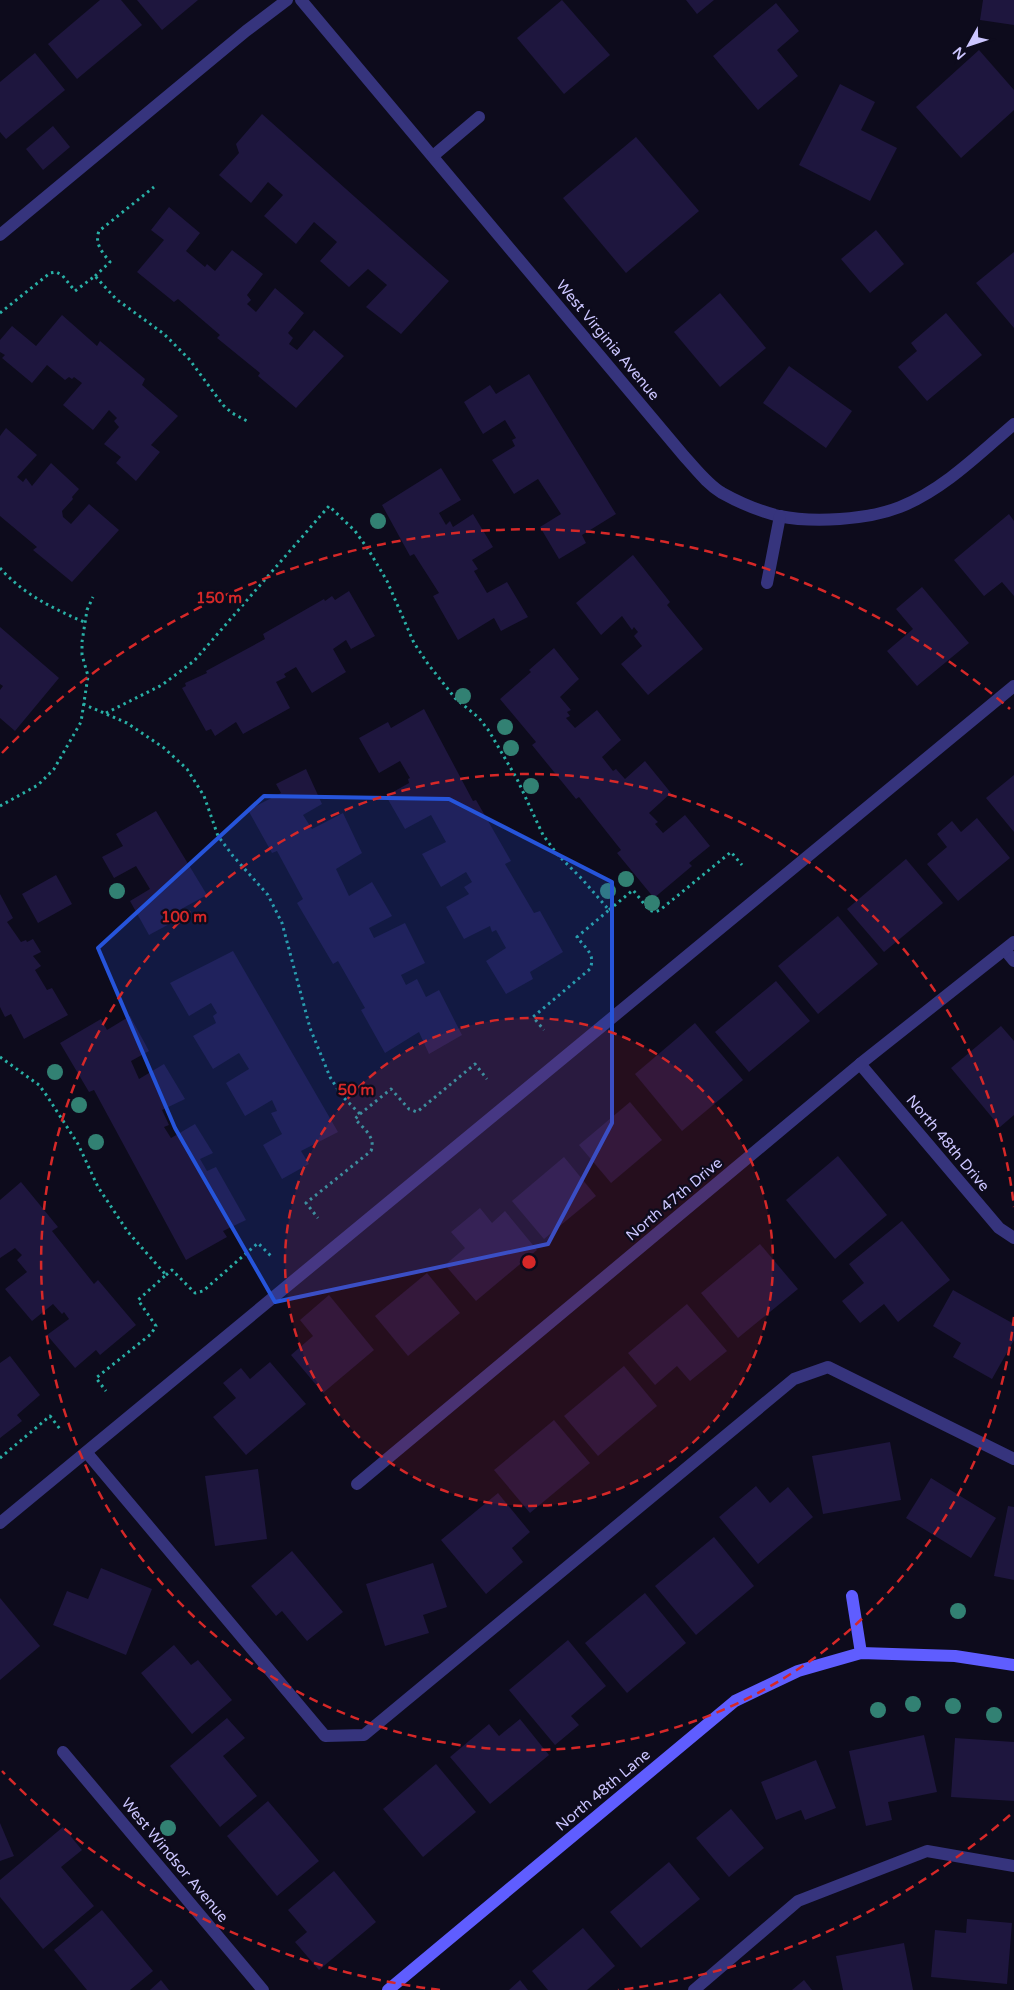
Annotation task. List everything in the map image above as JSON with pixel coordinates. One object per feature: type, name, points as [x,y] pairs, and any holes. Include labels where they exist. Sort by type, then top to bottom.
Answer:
[{"type":"street","points":[[0,235],[246,31],[287,0]]},
{"type":"street","name":"West Virginia Avenue","points":[[301,0],[434,156],[671,441],[707,481],[721,492],[750,507],[780,516],[813,519],[846,518],[880,512],[900,507],[938,486],[1014,424]]},
{"type":"street","points":[[434,156],[479,117]]},
{"type":"street","points":[[767,583],[780,516]]},
{"type":"street","points":[[0,1523],[1014,686]]},
{"type":"street","points":[[1009,946],[1014,961]]},
{"type":"street","name":"North 47th Drive","points":[[357,1484],[860,1064],[1009,946]]},
{"type":"street","name":"North 48th Drive","points":[[860,1064],[999,1228],[1014,1238]]},
{"type":"street","points":[[87,1452],[325,1736],[364,1734],[794,1379],[828,1367],[1014,1459]]},
{"type":"street","points":[[852,1596],[861,1654]]},
{"type":"street","name":"North 48th Lane","points":[[388,1990],[735,1701],[798,1671],[861,1654],[955,1656],[1014,1666]]},
{"type":"street","name":"West Windsor Avenue","points":[[63,1752],[263,1990]]},
{"type":"street","points":[[694,1990],[798,1901],[927,1852],[1014,1866]]},
{"type":"path","points":[[0,313],[50,273],[56,272],[62,275],[75,291],[95,276],[110,262],[98,246],[96,238],[99,232],[154,187]]},
{"type":"path","points":[[95,276],[116,299],[164,334],[189,360],[223,405],[232,413],[247,421]]},
{"type":"path","points":[[106,713],[162,685],[194,661],[329,506],[355,531],[368,549],[387,581],[414,643],[428,664],[455,698],[478,718],[488,731],[517,779],[543,835],[557,854],[609,910]]},
{"type":"path","points":[[0,568],[24,591],[42,602],[84,622]]},
{"type":"path","points":[[0,806],[38,785],[54,769],[77,729],[84,704],[88,676],[82,655],[84,622],[93,597]]},
{"type":"path","points":[[84,704],[127,723],[164,748],[187,769],[204,796],[218,836],[268,895],[282,923],[310,1028],[330,1077],[342,1096],[360,1114]]},
{"type":"path","points":[[544,1030],[533,1017],[590,969],[593,962],[590,954],[577,937],[633,890],[649,910],[655,912],[660,910],[731,852],[742,865]]},
{"type":"path","points":[[0,1057],[39,1086],[47,1096],[78,1144],[98,1187],[128,1232],[166,1275]]},
{"type":"path","points":[[318,1218],[306,1203],[371,1151],[374,1144],[372,1137],[355,1119],[360,1114],[391,1089],[409,1109],[417,1112],[475,1064],[487,1078]]},
{"type":"path","points":[[106,1390],[96,1378],[151,1334],[156,1326],[138,1300],[172,1270],[195,1293],[203,1291],[258,1243],[270,1256]]},
{"type":"path","points":[[0,1458],[50,1416],[60,1429]]},
{"type":"highlighted area","points":[[264,796],[449,799],[612,882],[612,1123],[548,1244],[275,1302],[175,1128],[98,948]]},
{"type":"building","points":[[100,0],[121,0],[142,25],[77,79],[48,44]]},
{"type":"building","points":[[137,0],[198,0],[162,30]]},
{"type":"building","points":[[562,0],[610,55],[564,94],[517,38]]},
{"type":"building","points":[[686,0],[714,0],[697,14]]},
{"type":"building","points":[[983,0],[1014,0],[1014,25],[980,20]]},
{"type":"building","points":[[776,3],[799,31],[777,50],[798,76],[758,110],[713,56]]},
{"type":"building","points":[[979,50],[1014,90],[1014,110],[961,158],[916,107]]},
{"type":"building","points":[[35,53],[65,90],[6,139],[0,132],[0,82]]},
{"type":"building","points":[[840,84],[875,102],[861,130],[897,148],[870,201],[799,165]]},
{"type":"building","points":[[262,114],[449,281],[401,334],[366,307],[387,285],[368,269],[349,287],[320,261],[337,242],[314,222],[296,244],[264,216],[283,195],[268,182],[251,203],[219,175],[239,153],[236,144]]},
{"type":"building","points":[[53,126],[70,147],[43,170],[26,149]]},
{"type":"building","points":[[636,137],[699,211],[626,273],[563,198]]},
{"type":"building","points":[[169,207],[200,233],[186,251],[205,267],[207,264],[215,271],[232,250],[263,274],[247,295],[251,300],[247,304],[256,312],[275,288],[304,313],[288,333],[293,338],[289,344],[297,350],[314,330],[344,356],[296,408],[258,376],[260,373],[217,338],[220,335],[178,299],[174,302],[137,272],[164,240],[151,230]]},
{"type":"building","points":[[876,230],[904,264],[870,293],[841,259]]},
{"type":"building","points":[[1014,252],[1014,328],[976,283]]},
{"type":"building","points":[[720,293],[766,348],[720,387],[674,332]]},
{"type":"building","points":[[946,313],[982,355],[927,401],[898,367],[917,351],[911,343]]},
{"type":"building","points":[[62,315],[97,346],[100,341],[145,379],[142,385],[178,416],[151,445],[160,452],[136,481],[116,463],[121,457],[104,444],[119,427],[114,421],[117,418],[109,410],[93,430],[63,405],[82,383],[74,377],[72,379],[69,377],[65,380],[47,365],[32,383],[2,358],[5,355],[0,352],[0,340],[12,326],[36,346]]},
{"type":"building","points":[[789,366],[852,411],[826,448],[763,403]]},
{"type":"building","points":[[529,374],[616,514],[582,535],[586,543],[559,559],[540,527],[561,514],[538,479],[514,494],[492,460],[515,446],[512,440],[516,438],[505,420],[483,434],[464,402],[490,385],[496,394]]},
{"type":"building","points":[[6,428],[37,455],[17,477],[23,482],[26,478],[32,486],[51,463],[79,489],[62,511],[63,517],[71,524],[89,504],[119,530],[72,582],[33,550],[37,547],[0,516],[0,436]]},
{"type":"building","points":[[441,468],[461,500],[439,513],[446,525],[450,521],[453,527],[473,514],[493,547],[472,560],[478,569],[474,571],[487,593],[507,582],[528,617],[501,631],[494,618],[458,640],[433,596],[439,593],[414,554],[410,556],[382,505]]},
{"type":"building","points":[[1009,514],[1014,521],[1014,596],[1002,582],[984,596],[954,560]]},
{"type":"building","points":[[633,555],[670,602],[667,605],[703,649],[648,695],[621,664],[642,646],[634,636],[638,632],[634,627],[632,630],[622,616],[601,635],[576,603]]},
{"type":"building","points":[[922,587],[969,643],[917,686],[887,651],[913,629],[896,609]]},
{"type":"building","points":[[349,591],[375,636],[351,649],[346,640],[333,649],[346,672],[312,693],[296,667],[284,674],[286,677],[276,682],[290,708],[243,734],[236,722],[215,736],[211,729],[206,731],[182,688],[186,686],[185,683],[207,673],[206,671],[265,639],[263,634],[324,599],[325,601],[332,596],[335,600]]},
{"type":"building","points":[[0,627],[59,678],[15,731],[0,718],[0,690],[3,686],[0,684]]},
{"type":"building","points":[[554,648],[579,679],[560,697],[571,710],[567,712],[570,716],[566,718],[575,728],[597,710],[621,740],[602,757],[613,771],[616,769],[625,779],[645,761],[671,793],[649,813],[658,822],[655,824],[663,833],[685,815],[710,846],[689,863],[692,866],[654,898],[617,853],[621,850],[579,797],[576,799],[532,745],[536,742],[500,699],[531,672],[529,670]]},
{"type":"building","points":[[424,709],[473,801],[476,800],[511,861],[505,864],[534,913],[540,911],[563,952],[530,972],[533,979],[506,994],[486,961],[506,948],[496,930],[492,932],[490,926],[464,939],[446,907],[469,894],[464,887],[472,882],[466,872],[441,887],[422,854],[446,842],[431,815],[405,829],[386,796],[409,783],[408,779],[410,778],[400,761],[379,773],[359,738],[388,722],[391,728]]},
{"type":"building","points":[[306,769],[322,804],[303,815],[312,829],[343,813],[362,853],[336,869],[349,896],[372,882],[392,916],[369,928],[374,938],[405,923],[425,963],[401,975],[406,985],[417,979],[426,997],[439,990],[462,1035],[429,1054],[419,1032],[385,1053],[361,1010],[365,1008],[338,961],[333,964],[297,903],[303,899],[277,851],[272,853],[248,810],[281,793],[276,784]]},
{"type":"building","points":[[1014,775],[1014,832],[986,798]]},
{"type":"building","points":[[156,811],[207,895],[172,914],[175,921],[149,935],[130,901],[150,889],[136,866],[114,878],[102,857],[123,846],[116,834]]},
{"type":"building","points":[[977,818],[1010,858],[958,901],[927,864],[947,847],[937,834],[952,821],[961,832]]},
{"type":"building","points":[[906,859],[943,903],[884,952],[847,909]]},
{"type":"building","points":[[56,875],[72,904],[38,923],[22,894]]},
{"type":"building","points":[[0,894],[13,918],[7,922],[21,942],[33,939],[41,952],[33,956],[41,966],[35,970],[47,990],[52,988],[68,1015],[24,1039],[11,1014],[5,1017],[0,1007]]},
{"type":"building","points":[[838,916],[878,964],[818,1014],[778,966]]},
{"type":"building","points":[[233,951],[338,1132],[301,1151],[309,1164],[282,1179],[263,1145],[282,1134],[271,1113],[277,1111],[272,1100],[245,1116],[226,1083],[249,1069],[239,1053],[213,1069],[193,1036],[216,1023],[213,1016],[217,1013],[211,1003],[189,1016],[170,983]]},
{"type":"building","points":[[776,981],[810,1021],[749,1072],[715,1032]]},
{"type":"building","points":[[130,1016],[149,1051],[131,1061],[139,1079],[164,1064],[185,1099],[162,1110],[169,1125],[164,1127],[171,1138],[195,1124],[213,1153],[200,1159],[207,1171],[216,1167],[246,1220],[223,1231],[227,1237],[186,1260],[94,1090],[89,1092],[60,1043],[101,1019],[107,1030]]},
{"type":"building","points":[[695,1023],[743,1080],[682,1131],[635,1074]]},
{"type":"building","points":[[1001,1026],[1014,1041],[1014,1115],[1000,1127],[951,1068]]},
{"type":"building","points":[[630,1102],[662,1140],[611,1183],[579,1145]]},
{"type":"building","points":[[838,1156],[887,1215],[835,1259],[786,1200]]},
{"type":"building","points":[[564,1157],[596,1196],[544,1239],[512,1201]]},
{"type":"building","points":[[21,1182],[58,1227],[52,1231],[94,1284],[98,1280],[136,1325],[100,1355],[96,1350],[75,1368],[47,1335],[69,1319],[64,1312],[62,1314],[53,1304],[32,1321],[5,1289],[27,1272],[17,1260],[22,1255],[15,1248],[0,1258],[0,1200]]},
{"type":"building","points":[[480,1208],[492,1223],[505,1211],[537,1250],[476,1301],[445,1265],[465,1248],[451,1232]]},
{"type":"building","points":[[902,1221],[950,1280],[898,1322],[884,1304],[860,1323],[842,1301],[864,1283],[849,1264]]},
{"type":"building","points":[[760,1244],[798,1289],[738,1338],[701,1293]]},
{"type":"building","points":[[427,1273],[460,1313],[408,1356],[375,1316]]},
{"type":"building","points":[[953,1290],[1014,1324],[1014,1340],[992,1379],[953,1357],[961,1343],[933,1326]]},
{"type":"building","points":[[329,1295],[374,1350],[323,1393],[291,1355],[313,1336],[300,1320]]},
{"type":"building","points":[[687,1304],[727,1351],[690,1381],[677,1366],[655,1385],[628,1353]]},
{"type":"building","points":[[10,1356],[40,1395],[17,1415],[22,1421],[0,1438],[0,1363]]},
{"type":"building","points":[[270,1362],[306,1404],[246,1455],[213,1417],[236,1398],[223,1383],[241,1368],[250,1379]]},
{"type":"building","points":[[624,1366],[657,1406],[598,1456],[564,1416]]},
{"type":"building","points":[[554,1420],[590,1463],[530,1513],[494,1470]]},
{"type":"building","points":[[890,1442],[901,1500],[823,1514],[812,1456]]},
{"type":"building","points":[[258,1469],[267,1539],[215,1546],[205,1476]]},
{"type":"building","points":[[931,1478],[996,1518],[971,1558],[906,1518]]},
{"type":"building","points":[[756,1486],[770,1503],[788,1487],[813,1517],[758,1564],[719,1517]]},
{"type":"building","points":[[498,1493],[530,1532],[512,1548],[523,1562],[486,1594],[441,1540]]},
{"type":"building","points":[[1008,1506],[1014,1507],[1014,1580],[994,1576]]},
{"type":"building","points":[[714,1537],[754,1586],[696,1635],[655,1586]]},
{"type":"building","points":[[292,1551],[343,1612],[307,1641],[282,1611],[276,1616],[251,1586]]},
{"type":"building","points":[[433,1563],[447,1607],[423,1615],[429,1633],[385,1646],[366,1584]]},
{"type":"building","points":[[101,1568],[152,1589],[126,1655],[53,1625],[67,1591],[88,1599]]},
{"type":"building","points":[[645,1593],[686,1643],[627,1693],[585,1643]]},
{"type":"building","points":[[0,1598],[40,1646],[0,1680]]},
{"type":"building","points":[[568,1640],[606,1686],[571,1716],[579,1725],[555,1745],[509,1690]]},
{"type":"building","points":[[174,1645],[191,1665],[198,1660],[232,1700],[192,1734],[141,1673]]},
{"type":"building","points":[[227,1718],[245,1738],[223,1756],[257,1796],[220,1827],[170,1766]]},
{"type":"building","points":[[520,1719],[549,1755],[490,1804],[450,1757],[489,1724],[499,1736]]},
{"type":"building","points":[[924,1735],[937,1792],[888,1802],[892,1820],[866,1826],[849,1751]]},
{"type":"building","points":[[955,1738],[1014,1742],[1014,1801],[951,1797]]},
{"type":"building","points":[[816,1760],[836,1808],[805,1820],[801,1810],[776,1820],[761,1782]]},
{"type":"building","points":[[436,1764],[476,1812],[423,1857],[383,1809]]},
{"type":"building","points":[[268,1801],[319,1861],[277,1896],[227,1836]]},
{"type":"building","points":[[731,1809],[764,1848],[729,1877],[696,1838]]},
{"type":"building","points":[[0,1823],[14,1856],[0,1861]]},
{"type":"building","points":[[63,1827],[82,1850],[61,1867],[94,1906],[43,1949],[0,1897],[0,1880]]},
{"type":"building","points":[[669,1862],[700,1899],[641,1948],[610,1912]]},
{"type":"building","points":[[334,1871],[376,1922],[319,1970],[295,1942],[307,1932],[288,1910]]},
{"type":"building","points":[[102,1910],[153,1971],[130,1990],[87,1990],[54,1950]]},
{"type":"building","points":[[967,1919],[1012,1923],[1007,1984],[931,1977],[935,1930],[966,1933]]},
{"type":"building","points":[[583,1928],[615,1966],[587,1990],[548,1990],[532,1971]]},
{"type":"building","points":[[904,1943],[913,1990],[843,1990],[836,1956]]},
{"type":"building","points":[[161,1980],[169,1990],[150,1990]]},
{"type":"building","points":[[520,1980],[528,1990],[509,1990]]},
{"type":"building","points":[[804,1980],[812,1990],[792,1990]]}]
